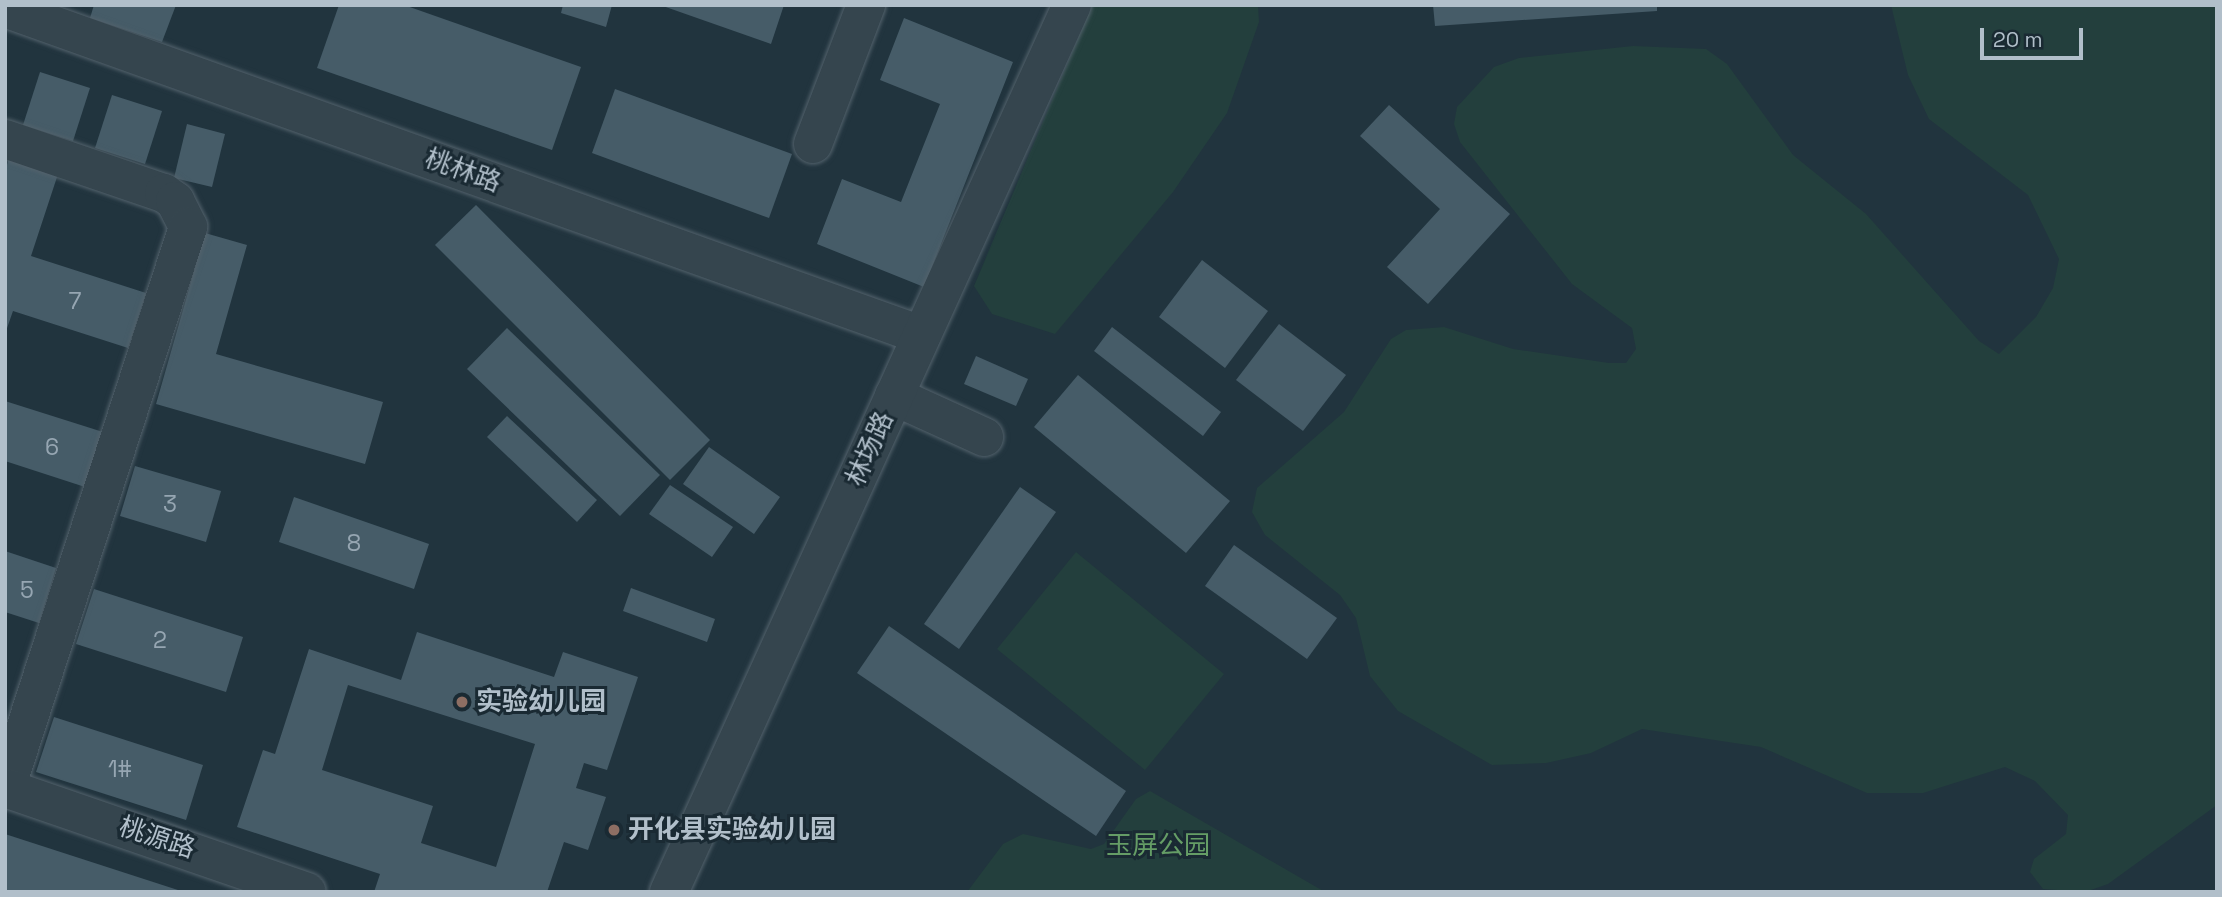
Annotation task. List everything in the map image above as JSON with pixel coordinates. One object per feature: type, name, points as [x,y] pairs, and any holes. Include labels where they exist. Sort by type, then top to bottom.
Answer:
[{"type":"street","points":[[813,144],[866,5]]},
{"type":"street","name":"林场路","points":[[669,892],[894,396],[1066,7]]},
{"type":"street","name":"桃林路","points":[[5,8],[921,335]]},
{"type":"street","points":[[5,139],[164,193],[175,201],[187,227],[6,788]]},
{"type":"street","points":[[894,396],[984,437]]},
{"type":"street","name":"桃源路","points":[[6,788],[308,890]]},
{"type":"green space","points":[[1092,5],[1258,5],[1259,22],[1227,113],[1173,192],[1055,334],[992,314],[974,286]]},
{"type":"green space","points":[[1891,5],[2217,7],[2217,805],[2108,884],[2085,892],[2043,889],[2030,872],[2034,859],[2066,834],[2068,815],[2035,781],[2005,767],[1923,793],[1867,793],[1761,747],[1642,729],[1591,753],[1546,763],[1492,765],[1398,711],[1370,676],[1356,618],[1340,595],[1265,535],[1252,512],[1257,488],[1344,412],[1391,339],[1406,330],[1444,327],[1513,349],[1609,363],[1626,363],[1636,349],[1632,328],[1572,284],[1460,142],[1454,124],[1457,107],[1494,67],[1519,58],[1633,46],[1706,49],[1727,64],[1793,155],[1866,214],[1979,341],[1999,354],[2036,317],[2053,288],[2059,259],[2028,195],[1929,119],[1908,75]]},
{"type":"green space","points":[[1076,552],[1224,674],[1145,770],[997,649]]},
{"type":"green space","name":"玉屏公园","points":[[1150,791],[1325,892],[967,892],[1003,844],[1023,834],[1091,849],[1104,844],[1136,799]]},
{"type":"building","points":[[94,5],[176,5],[162,42],[90,18]]},
{"type":"building","points":[[339,5],[404,5],[581,67],[552,150],[317,68]]},
{"type":"building","points":[[563,5],[612,5],[606,27],[561,13]]},
{"type":"building","points":[[660,5],[784,5],[771,44]]},
{"type":"building","points":[[1433,5],[1657,5],[1657,11],[1435,26]]},
{"type":"building","points":[[904,18],[1013,62],[924,287],[817,244],[842,179],[901,202],[940,104],[880,80]]},
{"type":"building","points":[[40,72],[90,88],[73,141],[23,125]]},
{"type":"building","points":[[615,89],[792,154],[769,218],[592,153]]},
{"type":"building","points":[[112,95],[162,111],[145,164],[95,148]]},
{"type":"building","points":[[1389,105],[1510,214],[1428,304],[1387,267],[1440,209],[1360,136]]},
{"type":"building","points":[[187,124],[225,134],[212,187],[174,178]]},
{"type":"building","points":[[10,155],[59,171],[31,256],[146,293],[128,348],[13,311],[5,334],[5,171]]},
{"type":"building","points":[[476,205],[710,440],[670,480],[435,245]]},
{"type":"building","points":[[205,233],[247,245],[216,354],[383,402],[365,464],[156,404]]},
{"type":"building","points":[[1202,260],[1268,311],[1225,368],[1159,317]]},
{"type":"building","points":[[1279,324],[1346,375],[1303,431],[1236,380]]},
{"type":"building","points":[[1112,327],[1221,412],[1203,436],[1094,351]]},
{"type":"building","points":[[507,328],[660,475],[620,516],[467,369]]},
{"type":"building","points":[[976,356],[1028,379],[1016,406],[964,384]]},
{"type":"building","points":[[1078,375],[1230,501],[1186,553],[1034,427]]},
{"type":"building","points":[[5,401],[103,432],[85,487],[5,461]]},
{"type":"building","points":[[507,416],[597,500],[577,522],[487,437]]},
{"type":"building","points":[[709,447],[780,497],[754,534],[683,484]]},
{"type":"building","points":[[135,466],[221,491],[206,542],[120,516]]},
{"type":"building","points":[[670,485],[733,527],[712,557],[649,514]]},
{"type":"building","points":[[1020,487],[1056,512],[959,649],[924,624]]},
{"type":"building","points":[[294,497],[429,544],[414,589],[279,542]]},
{"type":"building","points":[[1234,545],[1337,618],[1307,659],[1205,586]]},
{"type":"building","points":[[5,551],[56,568],[39,623],[5,612]]},
{"type":"building","points":[[631,588],[715,619],[707,642],[623,611]]},
{"type":"building","points":[[94,589],[243,637],[226,692],[76,644]]},
{"type":"building","points":[[889,626],[1126,791],[1096,836],[857,673]]},
{"type":"building","points":[[417,632],[554,677],[563,652],[638,677],[607,770],[584,763],[576,788],[606,797],[588,850],[564,842],[547,892],[374,892],[380,874],[237,827],[263,750],[275,754],[309,649],[401,680]],"holes":[[[348,685],[535,744],[496,867],[421,843],[433,806],[322,770]]]},
{"type":"building","points":[[54,717],[203,765],[186,820],[36,772]]},
{"type":"building","points":[[5,834],[181,891],[5,892]]},
{"type":"place","name":"实验幼儿园","points":[[462,702]]},
{"type":"place","name":"开化县实验幼儿园","points":[[614,830]]}]
